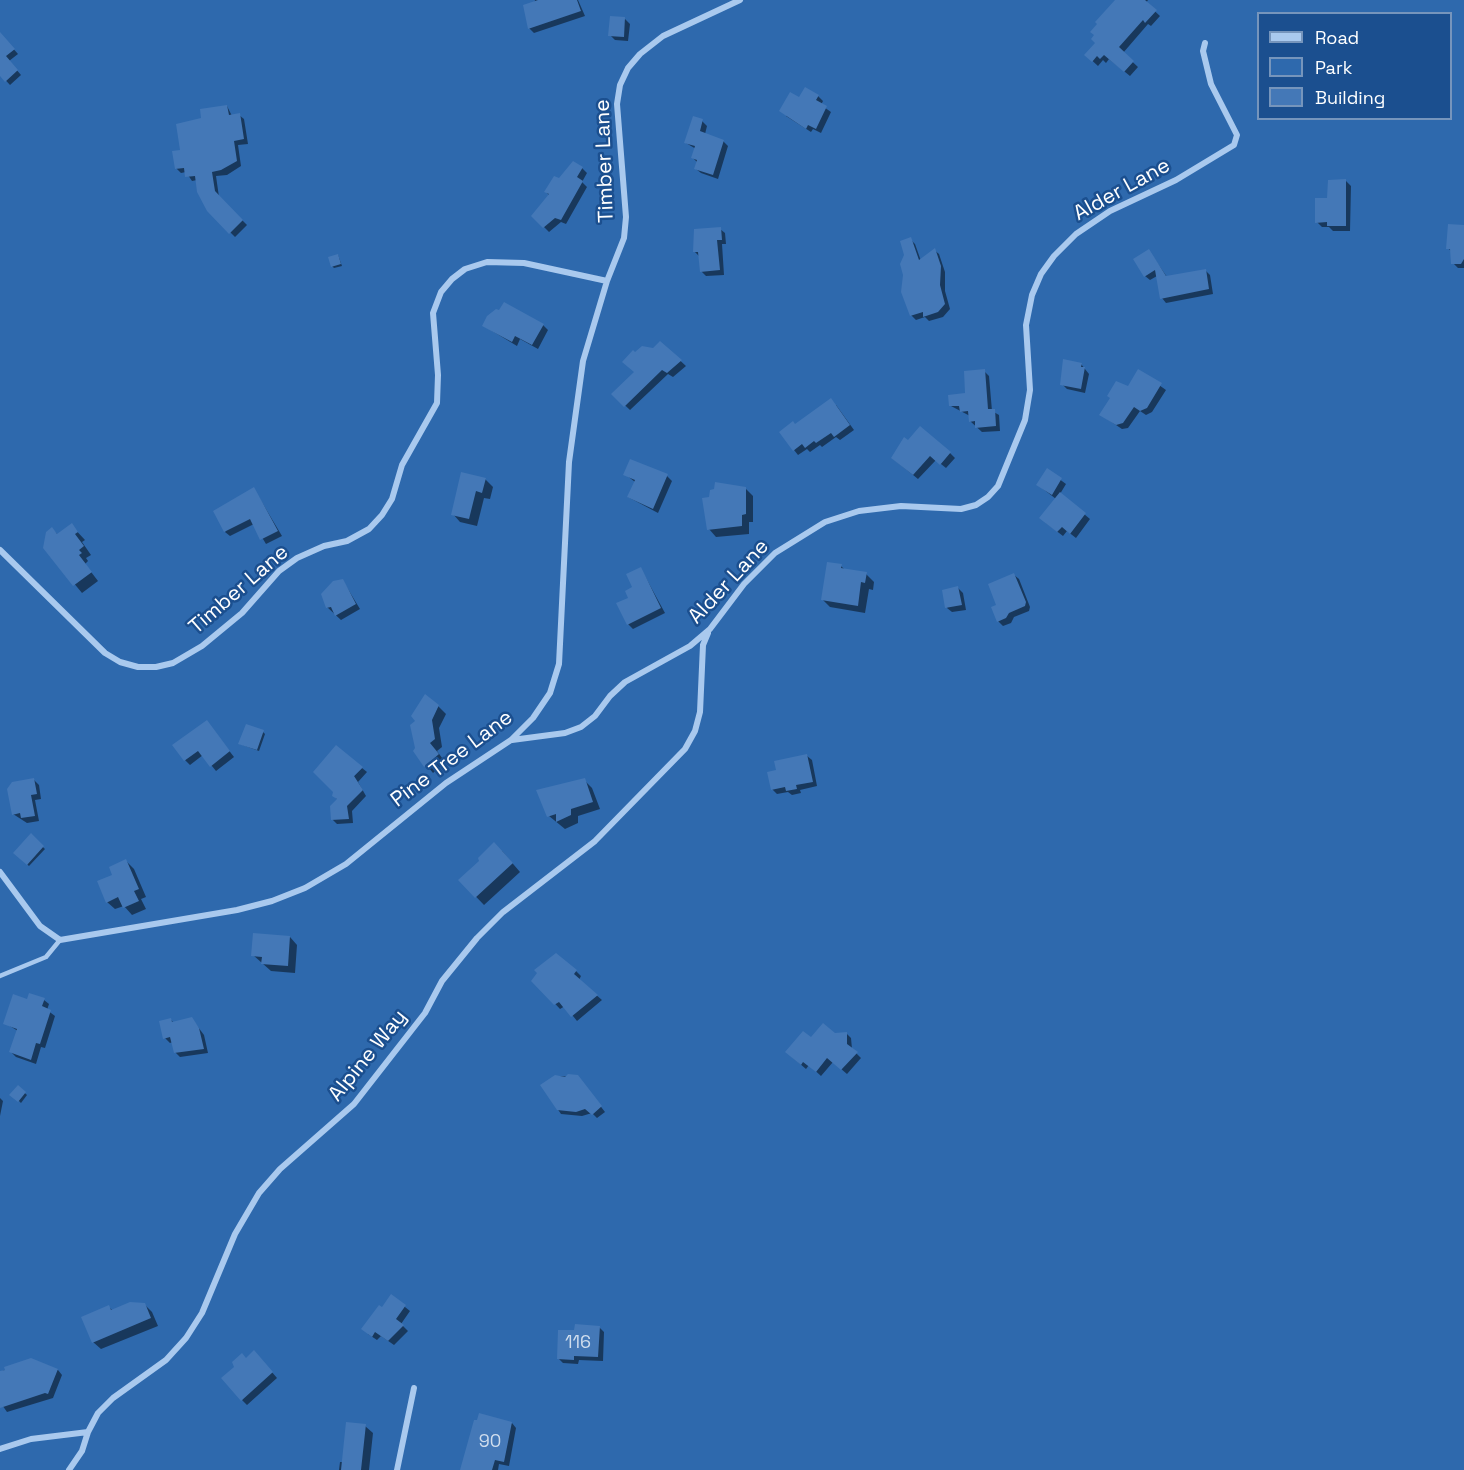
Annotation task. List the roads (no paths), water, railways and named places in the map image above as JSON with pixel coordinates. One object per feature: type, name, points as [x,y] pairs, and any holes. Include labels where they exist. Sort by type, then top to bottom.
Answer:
[{"type":"street","name":"Timber Lane","points":[[0,550],[105,653],[120,662],[138,667],[156,667],[173,663],[202,645],[242,613],[279,571],[297,558],[324,546],[347,541],[369,529],[392,499],[402,465],[437,403],[438,375],[433,314],[441,292],[465,269],[487,262],[524,263],[607,281],[624,238],[626,217],[617,104],[620,85],[628,68],[640,54],[663,36],[741,0]]},
{"type":"street","name":"Alder Lane","points":[[511,740],[565,733],[581,727],[595,717],[610,696],[625,682],[690,646],[710,629],[744,584],[775,553],[825,522],[859,511],[901,506],[961,509],[976,505],[988,497],[998,486],[1026,416],[1030,390],[1026,325],[1032,295],[1041,274],[1076,234],[1110,211],[1176,180],[1234,145],[1237,135],[1211,84],[1203,51],[1205,43]]},
{"type":"street","name":"Pine Tree Lane","points":[[60,940],[237,910],[305,888],[346,864],[446,783],[511,740],[538,711],[550,693],[559,664],[569,462],[583,362],[607,281]]},
{"type":"street","name":"Alpine Way","points":[[69,1470],[82,1451],[88,1432],[98,1413],[113,1398],[166,1360],[186,1338],[202,1313],[242,1220],[259,1193],[280,1169],[354,1104],[425,1012],[442,981],[460,957],[503,912],[595,841],[685,749],[695,731],[700,712],[703,645],[710,629]]},
{"type":"street","points":[[0,872],[40,926],[60,940]]},
{"type":"street","points":[[397,1470],[414,1388]]},
{"type":"street","points":[[0,1449],[31,1439],[88,1432]]},
{"type":"lane","points":[[0,976],[46,957],[60,940]]}]
